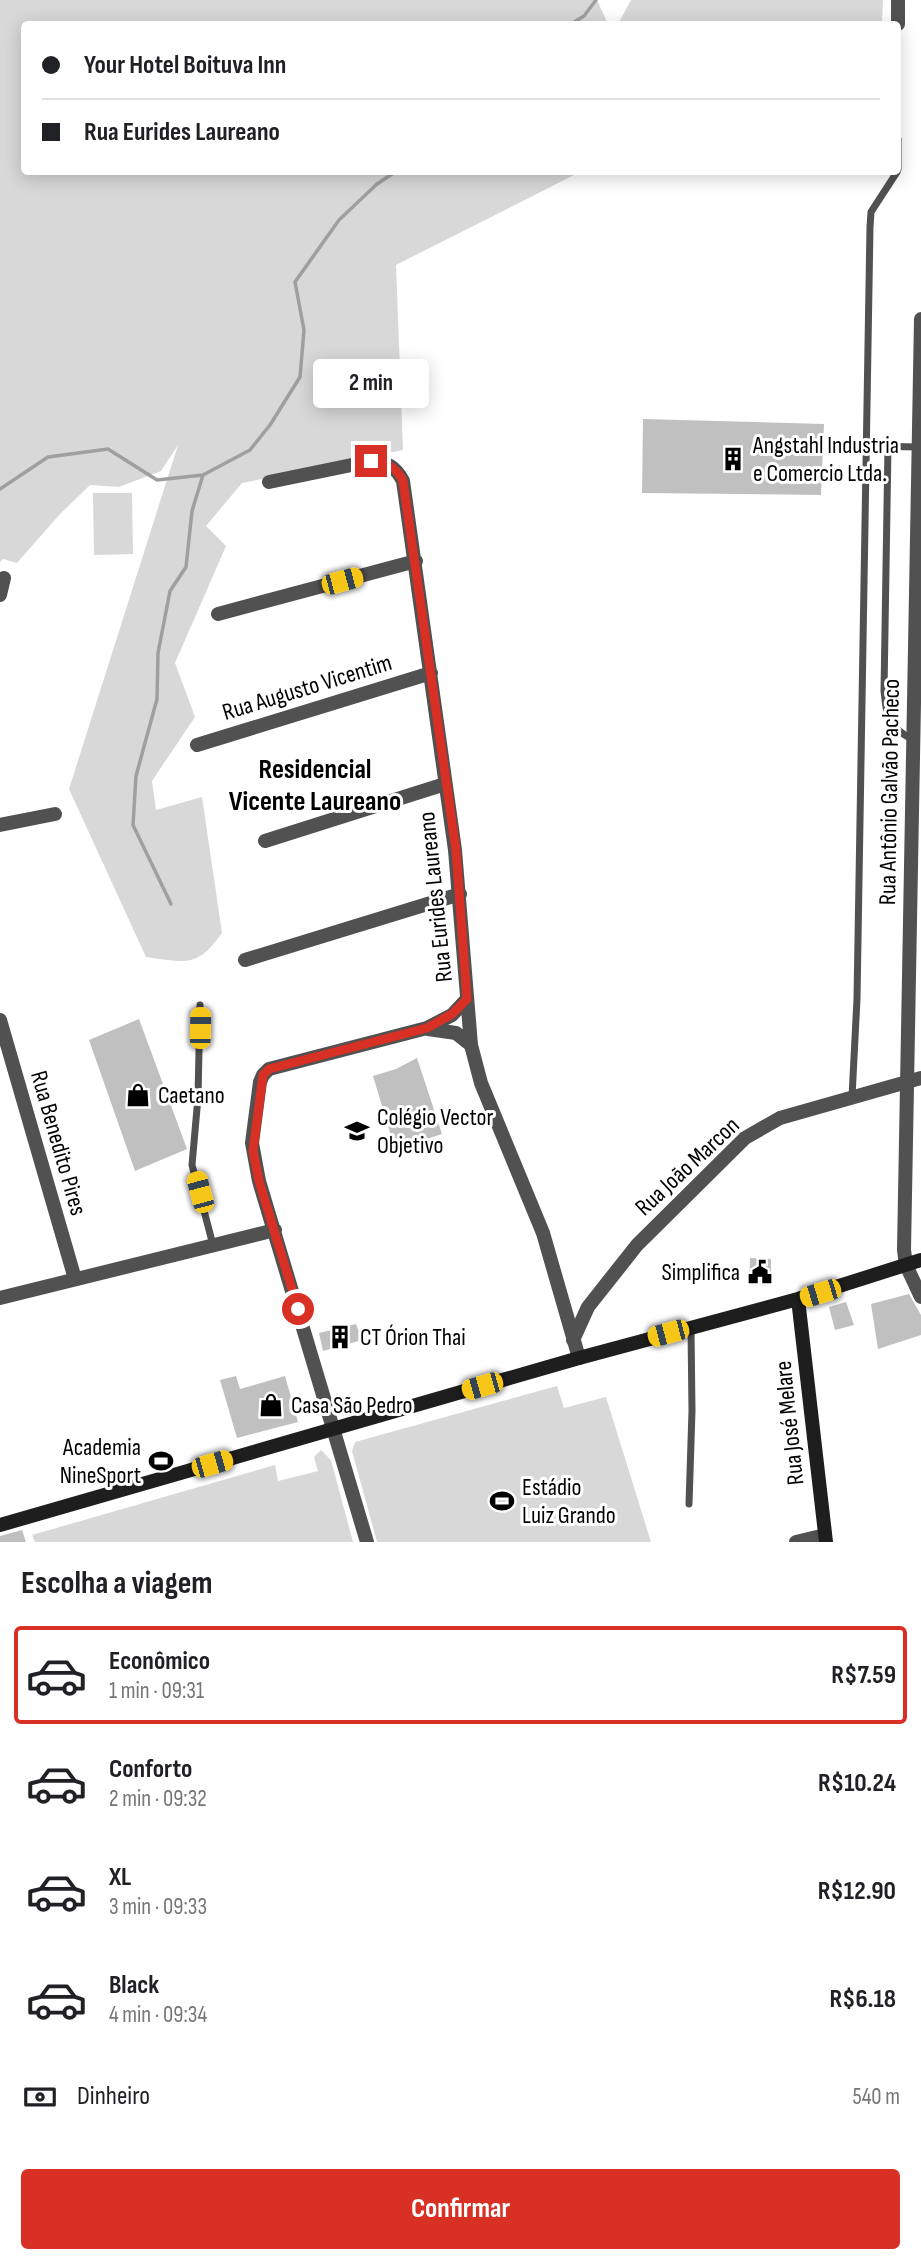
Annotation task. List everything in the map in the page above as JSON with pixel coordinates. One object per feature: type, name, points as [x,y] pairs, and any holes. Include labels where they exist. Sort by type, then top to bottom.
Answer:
[{"type":"main road","points":[[0,1525],[579,1358],[798,1299],[921,1260]]},
{"type":"main road","name":"Rua José Melare","points":[[798,1299],[825,1538]]},
{"type":"street","points":[[898,0],[898,21]]},
{"type":"street","name":"Rua Antônio Galvão Pacheco","points":[[906,1265],[905,1082],[919,516],[921,319]]},
{"type":"street","name":"Rua Eurides Laureano","points":[[269,482],[365,461],[383,461],[397,472],[403,481],[460,894],[471,1045],[481,1083],[543,1233],[579,1358]]},
{"type":"street","points":[[218,614],[416,561]]},
{"type":"street","points":[[0,595],[4,578]]},
{"type":"street","name":"Rua Augusto Vicentim","points":[[197,745],[431,673]]},
{"type":"street","points":[[265,841],[445,784]]},
{"type":"street","points":[[0,825],[55,814]]},
{"type":"street","points":[[246,960],[460,894]]},
{"type":"street","points":[[367,1542],[259,1181],[252,1147],[260,1082],[269,1069],[427,1028],[452,1014],[467,999]]},
{"type":"street","name":"Rua Benedito Pires","points":[[1,1026],[75,1279]]},
{"type":"street","points":[[427,1028],[456,1033],[471,1045]]},
{"type":"street","name":"Rua João Marcon","points":[[573,1340],[588,1307],[637,1245],[743,1139],[780,1118],[921,1078]]},
{"type":"street","points":[[0,1298],[275,1230]]},
{"type":"street","points":[[906,1265],[921,1297]]},
{"type":"street","points":[[796,1542],[825,1538]]},
{"type":"lane","points":[[852,1098],[857,999],[871,214],[894,175]]},
{"type":"lane","points":[[866,446],[919,447]]},
{"type":"lane","points":[[888,446],[885,700],[888,720],[897,731],[913,740]]},
{"type":"lane","points":[[200,1005],[198,1097],[192,1165],[213,1245]]},
{"type":"lane","points":[[688,1504],[692,1411],[691,1327]]},
{"type":"shaded area","points":[[0,0],[597,0],[607,21],[21,21],[21,175],[574,175],[396,265],[403,450],[242,483],[206,526],[226,546],[175,663],[195,717],[152,781],[156,810],[202,797],[222,933],[205,953],[197,958],[181,961],[146,957],[69,789],[178,445],[161,471],[119,487],[90,485],[17,563],[3,559],[0,562]]},
{"type":"shaded area","points":[[631,0],[883,0],[882,21],[620,21]]},
{"type":"shaded area","points":[[93,493],[132,493],[133,554],[94,555]]},
{"type":"shaded area","name":"Estádio Luiz Grando","points":[[557,1386],[564,1408],[606,1397],[651,1542],[377,1542],[352,1451],[355,1442]]},
{"type":"shaded area","points":[[321,1450],[331,1460],[353,1542],[35,1542],[32,1535],[275,1465],[278,1481],[318,1471],[314,1457]]},
{"type":"building","name":"Angstahl Industria e Comercio Ltda.","points":[[643,419],[824,424],[821,495],[642,493]]},
{"type":"building","name":"Caetano","points":[[139,1019],[187,1149],[135,1171],[89,1040]]},
{"type":"building","points":[[417,1058],[442,1134],[395,1149],[373,1076],[396,1069]]},
{"type":"building","name":"Simplifica","points":[[750,1258],[771,1259],[771,1286],[749,1286]]},
{"type":"building","points":[[909,1294],[921,1315],[921,1335],[878,1349],[871,1304]]},
{"type":"building","points":[[846,1302],[854,1325],[835,1330],[829,1307]]},
{"type":"building","name":"CT Órion Thai","points":[[356,1324],[362,1340],[323,1351],[319,1333]]},
{"type":"building","name":"Casa São Pedro","points":[[236,1376],[240,1389],[285,1376],[298,1422],[237,1438],[220,1380]]},
{"type":"building","points":[[22,1530],[26,1542],[0,1542],[0,1536]]},
{"type":"waterway","points":[[576,21],[584,16],[596,0]]},
{"type":"waterway","points":[[0,489],[48,457],[108,449],[157,480],[203,475],[250,450],[270,425],[300,377],[304,330],[295,282],[339,220],[377,184],[390,175]]},
{"type":"waterway","points":[[171,904],[133,825],[136,776],[157,699],[158,653],[170,591],[186,567],[192,511],[203,475]]},
{"type":"place","name":"Angstahl Industria e Comercio Ltda.","points":[[733,459]]},
{"type":"place","name":"Caetano","points":[[138,1095]]},
{"type":"place","name":"Colégio Vector Objetivo","points":[[357,1131]]},
{"type":"place","name":"Simplifica","points":[[760,1272]]},
{"type":"place","name":"CT Órion Thai","points":[[340,1337]]},
{"type":"place","name":"Casa São Pedro","points":[[271,1405]]},
{"type":"place","name":"Academia NineSport","points":[[161,1461]]},
{"type":"place","name":"Estádio Luiz Grando","points":[[502,1501]]},
{"type":"district","name":"Residencial Vicente Laureano","points":[[315,784]]},
{"type":"route","points":[[298,1309],[259,1181],[253,1151],[263,1075],[269,1069],[427,1028],[452,1014],[467,999],[456,850],[403,481],[393,467],[383,461],[371,461]]}]
